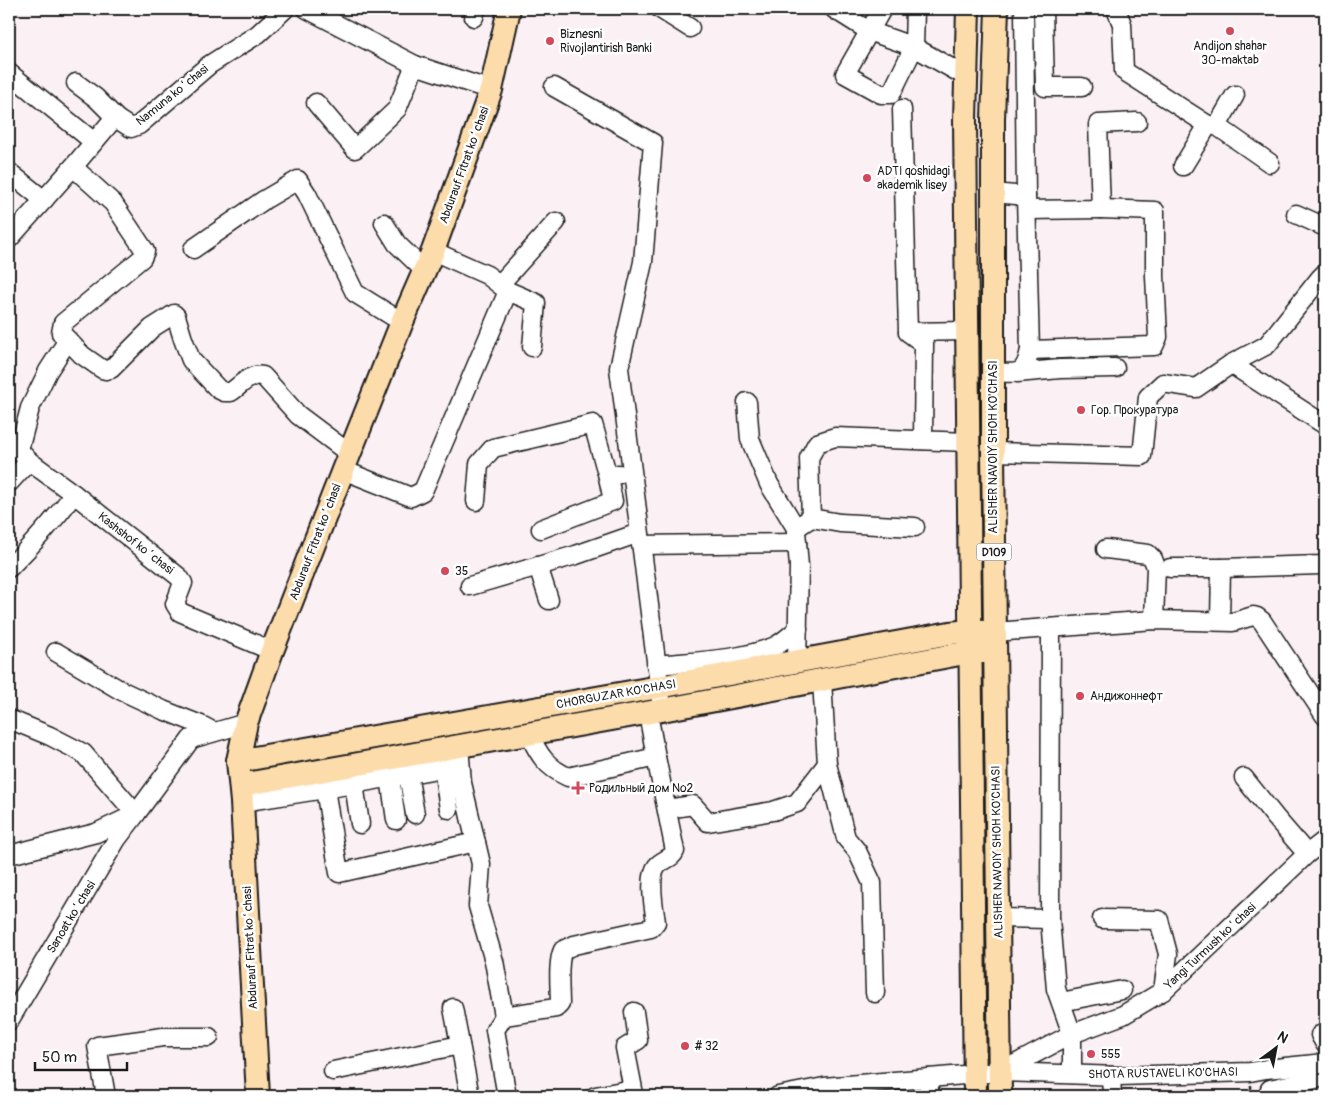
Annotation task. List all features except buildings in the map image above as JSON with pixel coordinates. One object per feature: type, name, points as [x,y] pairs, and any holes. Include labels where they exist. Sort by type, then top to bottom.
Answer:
[{"type":"main road","name":"Abdurauf Fitrat koʻchasi","points":[[258,1096],[238,761],[246,723],[272,651],[402,322],[429,261],[491,90],[509,9]]},
{"type":"main road","name":"ALISHER NAVOIY SHOH KO'CHASI","points":[[968,9],[965,129],[975,1096]]},
{"type":"main road","name":"ALISHER NAVOIY SHOH KO'CHASI","points":[[997,9],[993,119],[993,452],[1000,1096]]},
{"type":"main road","points":[[966,77],[994,78]]},
{"type":"main road","name":"CHORGUZAR KO'CHASI","points":[[238,761],[659,687],[950,633],[970,641]]},
{"type":"main road","name":"CHORGUZAR KO'CHASI","points":[[241,793],[454,759],[529,734],[822,680],[970,641],[995,642]]},
{"type":"street","name":"Namuna koʻchasi","points":[[9,239],[111,122],[117,119],[131,128],[139,125],[209,65],[258,34],[285,9]]},
{"type":"street","points":[[307,9],[415,65],[491,90]]},
{"type":"street","points":[[660,9],[690,28]]},
{"type":"street","points":[[834,9],[869,31],[914,47],[966,77]]},
{"type":"street","points":[[882,9],[845,74],[881,94],[891,94],[914,47],[915,9]]},
{"type":"street","points":[[1017,373],[1023,370],[1030,350],[1024,9]]},
{"type":"street","points":[[1043,9],[1045,88],[1082,87]]},
{"type":"street","points":[[1116,9],[1122,24],[1124,71],[1270,163]]},
{"type":"street","points":[[316,103],[355,149],[397,109],[415,65]]},
{"type":"street","points":[[9,73],[94,142]]},
{"type":"street","points":[[76,83],[96,98],[117,119]]},
{"type":"street","points":[[504,1016],[559,1007],[562,950],[574,945],[652,928],[656,922],[652,876],[656,867],[672,857],[675,851],[656,757],[655,711],[659,687],[619,368],[643,262],[653,143],[554,87]]},
{"type":"street","points":[[1183,166],[1235,95]]},
{"type":"street","points":[[902,109],[908,332]]},
{"type":"street","points":[[1101,209],[1098,124],[1136,122]]},
{"type":"street","points":[[73,167],[114,203],[145,252],[142,258],[63,323],[62,333],[82,354],[102,369],[111,369],[152,328],[174,314],[182,340],[192,360],[218,389],[224,392],[231,392],[252,376],[263,376],[298,415],[347,462],[411,497],[423,491],[504,288],[556,222]]},
{"type":"street","points":[[9,172],[44,200]]},
{"type":"street","points":[[193,249],[264,200],[298,180],[307,194],[355,293],[402,322]]},
{"type":"street","points":[[993,193],[1026,203],[1156,211],[1155,276],[1158,337],[1154,346],[1030,350]]},
{"type":"street","points":[[1296,214],[1325,227]]},
{"type":"street","points":[[384,223],[397,244],[429,261],[487,275],[504,288],[536,302],[532,347]]},
{"type":"street","points":[[993,452],[1142,456],[1148,397],[1163,383],[1196,388],[1231,364],[1267,344],[1325,273]]},
{"type":"street","points":[[908,332],[967,331]]},
{"type":"street","points":[[908,332],[924,344],[923,440]]},
{"type":"street","points":[[9,483],[30,408],[48,371],[68,340]]},
{"type":"street","points":[[1231,364],[1325,425]]},
{"type":"street","points":[[993,372],[1017,373],[1060,369],[1115,368]]},
{"type":"street","points":[[747,402],[750,439],[769,484],[796,536],[799,566],[798,661]]},
{"type":"street","points":[[476,501],[480,464],[493,448],[593,424],[613,501],[542,528]]},
{"type":"street","points":[[470,586],[576,555],[640,539],[796,536],[811,518],[809,458],[817,443],[835,437],[968,442]]},
{"type":"street","name":"Kashshof koʻchasi","points":[[19,451],[179,577],[183,584],[175,604],[180,612],[272,651]]},
{"type":"street","points":[[608,477],[631,470]]},
{"type":"street","points":[[9,568],[42,536],[74,494]]},
{"type":"street","points":[[811,518],[840,523],[915,527]]},
{"type":"street","points":[[1106,549],[1148,554],[1153,559],[1156,567],[1154,620]]},
{"type":"street","points":[[1170,568],[1320,565],[1325,563]]},
{"type":"street","points":[[538,566],[549,600]]},
{"type":"street","points":[[1221,568],[1226,621]]},
{"type":"street","points":[[995,642],[1051,628],[1154,620],[1226,621],[1257,616],[1325,716]]},
{"type":"street","points":[[1051,628],[1050,919],[1056,989],[1072,1034],[1072,1074]]},
{"type":"street","points":[[656,665],[733,658],[774,646],[798,629]]},
{"type":"street","points":[[56,652],[120,690],[214,732]]},
{"type":"street","points":[[822,680],[827,764],[846,838],[856,851],[872,883],[875,993]]},
{"type":"street","points":[[9,719],[50,736],[83,753],[136,814],[96,833],[9,855]]},
{"type":"street","name":"Sanoat koʻchasi","points":[[11,1013],[117,839],[192,739],[246,723]]},
{"type":"street","points":[[529,734],[538,752],[555,771],[568,777],[656,757]]},
{"type":"street","points":[[241,793],[325,789],[408,774],[454,759]]},
{"type":"street","points":[[449,809],[454,759]]},
{"type":"street","points":[[454,759],[462,783],[481,864],[478,906],[494,961],[504,1016],[495,1030],[507,1096]]},
{"type":"street","points":[[667,809],[693,805],[708,822],[773,811],[797,803],[827,764]]},
{"type":"street","points":[[408,774],[415,814]]},
{"type":"street","points":[[390,777],[396,820]]},
{"type":"street","points":[[1244,778],[1307,854]]},
{"type":"street","points":[[354,784],[360,824]]},
{"type":"street","points":[[325,789],[339,873],[476,842]]},
{"type":"street","name":"Yangi Turmush koʻchasi","points":[[1000,1072],[1072,1034],[1123,1015],[1163,991],[1307,854],[1325,840]]},
{"type":"street","points":[[998,918],[1050,919]]},
{"type":"street","points":[[1102,919],[1159,920],[1168,954],[1163,991]]},
{"type":"street","points":[[1061,1002],[1122,990]]},
{"type":"street","points":[[453,1008],[470,1096]]},
{"type":"street","points":[[595,1096],[633,1089],[625,1048],[638,1040],[634,1012]]},
{"type":"street","points":[[106,1096],[97,1046],[163,1036],[209,1037]]},
{"type":"street","points":[[333,1072],[460,1045]]},
{"type":"street","name":"SHOTA RUSTAVELI KO'CHASI","points":[[778,1096],[929,1078],[1000,1072],[1115,1076],[1250,1072],[1325,1064]]},
{"type":"street","points":[[1112,1096],[1115,1076]]},
{"type":"street","points":[[1115,1076],[1119,1096]]},
{"type":"street","points":[[1270,1089],[1325,1077]]},
{"type":"street","points":[[929,1078],[929,1096]]},
{"type":"place","name":"Andijon shahar 30-maktab","points":[[1230,31]]},
{"type":"place","name":"Biznesni Rivojlantirish Banki","points":[[550,41]]},
{"type":"place","name":"ADTI qoshidagi akademik lisey","points":[[867,178]]},
{"type":"place","name":"Гор. Прокуратура","points":[[1081,410]]},
{"type":"place","name":"35","points":[[445,571]]},
{"type":"place","name":"Андижоннефт","points":[[1080,696]]},
{"type":"place","name":"Родильный дом №2","points":[[578,788]]},
{"type":"place","name":"# 32","points":[[685,1046]]},
{"type":"place","name":"555","points":[[1091,1054]]}]
